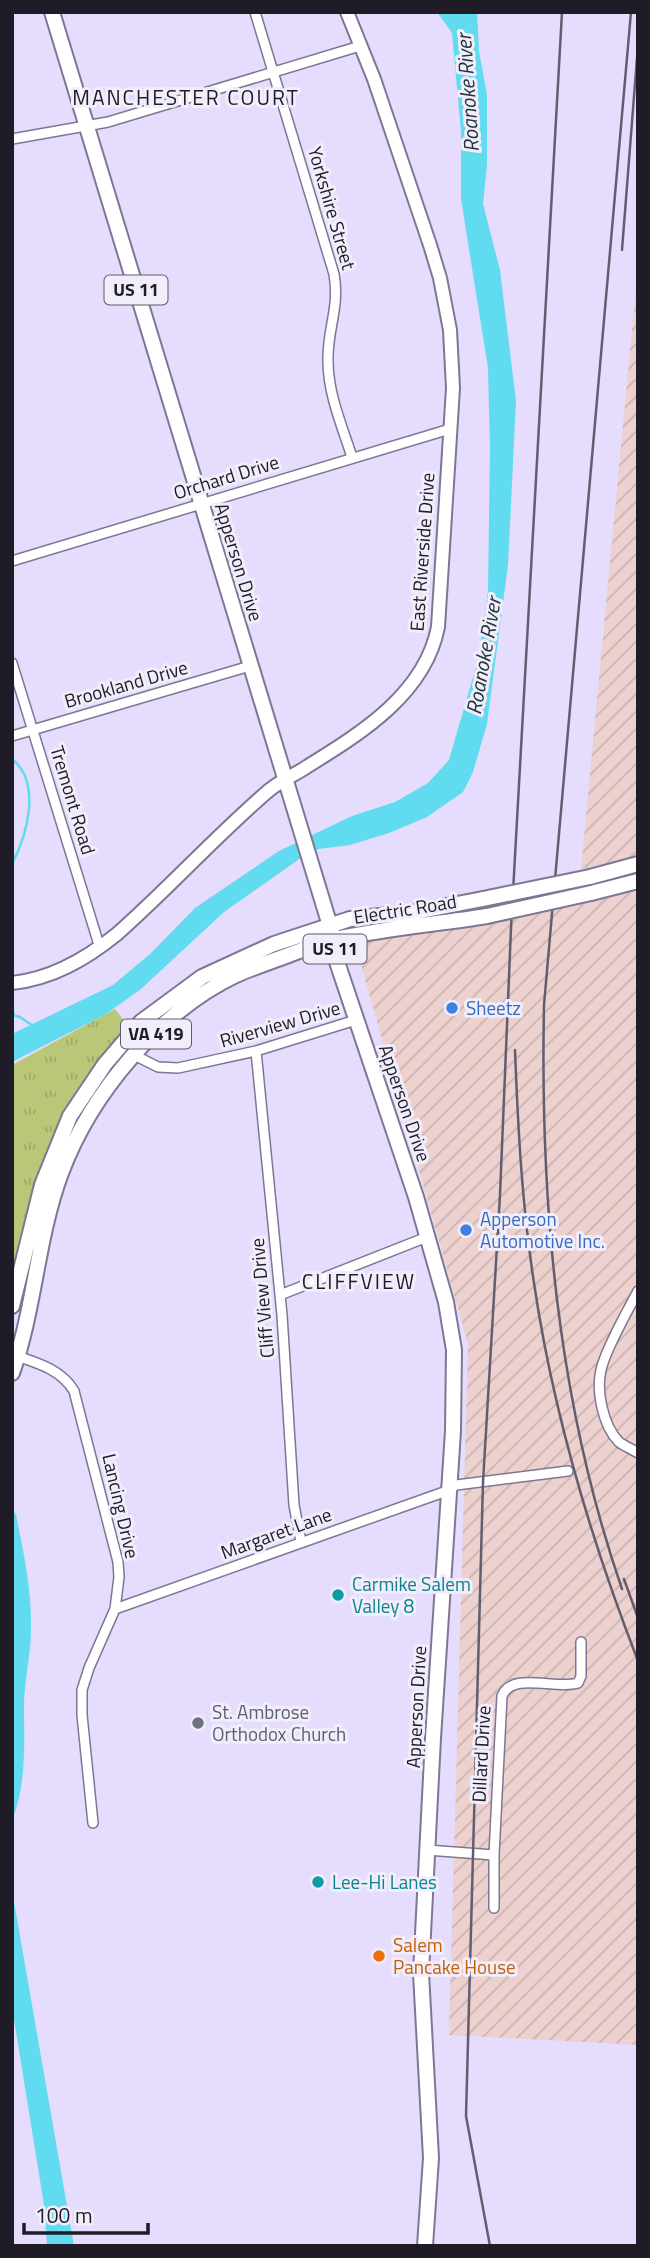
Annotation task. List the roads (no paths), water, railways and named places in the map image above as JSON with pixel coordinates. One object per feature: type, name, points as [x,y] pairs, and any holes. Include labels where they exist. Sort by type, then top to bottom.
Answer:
[{"type":"main road","name":"Apperson Drive","points":[[52,12],[315,877],[337,962],[427,1237],[446,1303],[454,1350],[454,1412],[421,1973],[431,2158],[425,2246]]},
{"type":"main road","name":"Electric Road","points":[[12,1373],[62,1171],[83,1126],[118,1071],[194,1000],[253,968],[331,932],[350,919],[410,913],[590,877],[638,864]]},
{"type":"main road","name":"Electric Road","points":[[12,1306],[42,1185],[70,1116],[95,1077],[141,1022],[202,977],[274,944],[331,932],[487,916],[638,881]]},
{"type":"street","name":"Yorkshire Street","points":[[256,12],[334,274],[337,303],[328,350],[329,382],[352,457]]},
{"type":"street","name":"East Riverside Drive","points":[[12,983],[54,973],[100,948],[155,900],[271,789],[351,739],[380,717],[418,677],[432,652],[438,627],[452,351],[443,291],[374,79],[347,12]]},
{"type":"street","points":[[12,139],[86,127],[360,46]]},
{"type":"street","name":"Orchard Drive","points":[[12,561],[200,502],[450,429]]},
{"type":"street","name":"Tremont Road","points":[[12,663],[100,948]]},
{"type":"street","name":"Brookland Drive","points":[[12,736],[250,666]]},
{"type":"street","name":"Riverview Drive","points":[[134,1055],[168,1069],[256,1051],[356,1020]]},
{"type":"street","name":"Cliff View Drive","points":[[256,1051],[280,1295],[295,1504],[301,1542]]},
{"type":"street","points":[[280,1295],[427,1237]]},
{"type":"street","points":[[638,1291],[601,1370],[604,1413],[612,1433],[620,1443],[638,1452]]},
{"type":"street","name":"Lancing Drive","points":[[15,1356],[61,1375],[74,1391],[118,1562],[115,1609],[82,1690],[93,1823]]},
{"type":"street","name":"Margaret Lane","points":[[115,1609],[463,1483],[568,1471]]},
{"type":"street","name":"Dillard Drive","points":[[494,1908],[499,1726],[504,1691],[518,1683],[578,1683],[581,1676],[581,1642]]},
{"type":"street","points":[[427,1850],[494,1855]]},
{"type":"water","name":"Roanoke River","points":[[437,12],[477,12],[479,51],[487,95],[487,165],[483,204],[500,270],[516,401],[508,565],[487,724],[473,772],[463,792],[427,817],[350,845],[318,849],[298,860],[224,912],[141,989],[106,1014],[12,1062],[12,1034],[113,985],[150,954],[195,908],[279,851],[352,816],[395,802],[428,783],[449,760],[478,660],[488,592],[490,447],[488,368],[461,199],[461,131],[452,33]]},
{"type":"water","points":[[12,1508],[16,1515],[26,1568],[31,1632],[24,1703],[22,1777],[12,1820]]},
{"type":"water","points":[[12,1890],[74,2246],[47,2245],[44,2205],[12,2007]]},
{"type":"waterway","points":[[12,759],[27,781],[29,795],[27,824],[12,864]]},
{"type":"waterway","points":[[12,1006],[14,1015]]},
{"type":"waterway","points":[[12,1015],[33,1026]]},
{"type":"railway","points":[[490,2246],[466,2116],[483,1482],[562,12]]},
{"type":"railway","points":[[622,1589],[582,1446],[557,1300],[545,1153],[544,1005],[631,12]]},
{"type":"railway","points":[[622,250],[637,58]]},
{"type":"railway","points":[[515,1050],[526,1225],[542,1331],[563,1427],[589,1522],[638,1661]]},
{"type":"railway","points":[[624,1579],[638,1618]]},
{"type":"place","name":"Sheetz","points":[[452,1008]]},
{"type":"place","name":"Apperson Automotive Inc.","points":[[466,1230]]},
{"type":"place","name":"Carmike Salem Valley 8","points":[[338,1595]]},
{"type":"place","name":"St. Ambrose Orthodox Church","points":[[198,1723]]},
{"type":"place","name":"Lee-Hi Lanes","points":[[318,1882]]},
{"type":"place","name":"Salem Pancake House","points":[[379,1956]]},
{"type":"district","name":"MANCHESTER COURT","points":[[186,98]]},
{"type":"district","name":"CLIFFVIEW","points":[[359,1282]]}]
